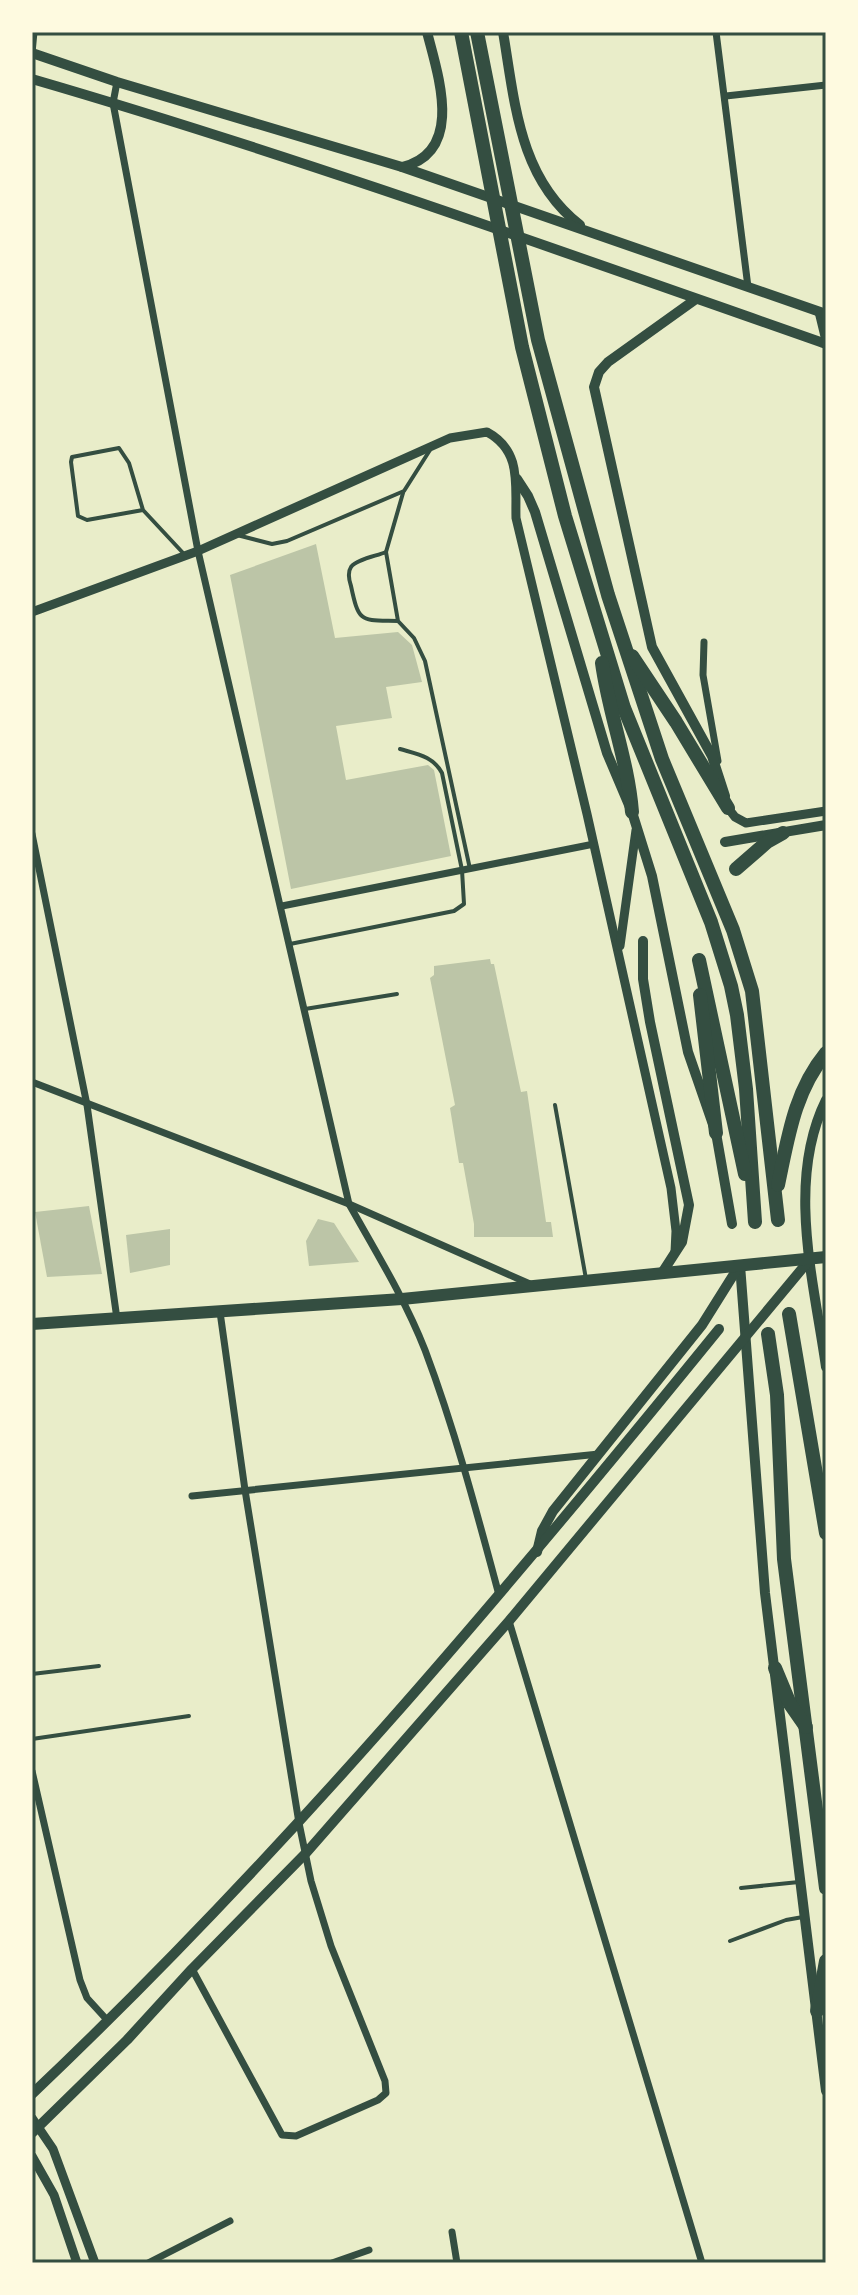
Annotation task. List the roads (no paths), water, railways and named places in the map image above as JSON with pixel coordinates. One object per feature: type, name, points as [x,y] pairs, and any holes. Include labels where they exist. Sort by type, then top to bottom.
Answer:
[{"type":"highway","points":[[461,32],[522,347],[597,627],[642,758],[711,922],[727,971],[741,1045],[755,1215],[699,960]]},
{"type":"highway","points":[[477,32],[538,340],[608,595],[662,759],[729,918],[745,966],[759,1035],[778,1220]]},
{"type":"highway","points":[[597,627],[634,819]]},
{"type":"highway","points":[[625,647],[660,696],[728,808]]},
{"type":"highway","points":[[736,869],[767,842],[783,833]]},
{"type":"highway","points":[[700,943],[702,1020],[716,1133]]},
{"type":"highway","points":[[775,1197],[794,1111],[805,1084],[826,1053]]},
{"type":"highway","points":[[789,1314],[826,1533]]},
{"type":"highway","points":[[768,1334],[777,1395],[784,1559],[826,1888]]},
{"type":"highway","points":[[775,1668],[790,1704],[807,1729]]},
{"type":"highway","points":[[817,2011],[826,1961]]},
{"type":"main road","points":[[402,167],[426,155],[437,138],[443,117],[443,95],[427,32]]},
{"type":"main road","points":[[503,32],[527,155],[556,204],[588,231]]},
{"type":"main road","points":[[32,53],[117,82],[402,167],[822,313]]},
{"type":"main road","points":[[32,79],[437,208],[826,345]]},
{"type":"main road","points":[[696,299],[608,362],[599,372],[594,387],[652,647],[712,756],[728,808]]},
{"type":"main road","points":[[517,479],[535,512],[607,753],[634,819],[652,876],[688,1052],[716,1133],[732,1224]]},
{"type":"main road","points":[[725,842],[826,825]]},
{"type":"main road","points":[[643,941],[643,979],[650,1022],[688,1193],[686,1230],[662,1273]]},
{"type":"main road","points":[[826,1100],[815,1126],[805,1175],[806,1219],[826,1367]]},
{"type":"main road","points":[[32,1324],[402,1299],[826,1257]]},
{"type":"main road","points":[[34,2125],[127,2040],[306,1853],[509,1621],[811,1258]]},
{"type":"main road","points":[[536,1554],[547,1520],[702,1325],[740,1265]]},
{"type":"main road","points":[[740,1265],[765,1593],[826,2091]]},
{"type":"main road","points":[[32,2094],[108,2021],[299,1823],[536,1554],[719,1329]]},
{"type":"street","points":[[32,53],[34,32]]},
{"type":"street","points":[[716,32],[748,287]]},
{"type":"street","points":[[117,82],[113,103],[198,551],[349,1204],[402,1299],[424,1349],[465,1469],[499,1595]]},
{"type":"street","points":[[726,96],[826,85]]},
{"type":"street","points":[[822,313],[826,345]]},
{"type":"street","points":[[32,612],[198,551],[461,435],[487,432],[501,441],[512,456],[517,479],[516,518],[594,844],[671,1188],[675,1253]]},
{"type":"street","points":[[704,642],[703,675],[722,782]]},
{"type":"street","points":[[728,808],[735,817],[746,823],[826,811]]},
{"type":"street","points":[[619,956],[634,819]]},
{"type":"street","points":[[32,834],[87,1105],[117,1319]]},
{"type":"street","points":[[282,906],[594,844]]},
{"type":"street","points":[[32,1082],[349,1204],[536,1287]]},
{"type":"street","points":[[192,1969],[282,2135],[296,2136],[378,2100],[386,2093],[385,2081],[331,1946],[311,1881],[245,1490],[220,1312]]},
{"type":"street","points":[[192,1496],[599,1454]]},
{"type":"street","points":[[509,1621],[702,2263]]},
{"type":"street","points":[[32,1771],[80,1980],[87,1998],[108,2021]]},
{"type":"street","points":[[34,2125],[53,2149],[63,2171],[95,2263]]},
{"type":"street","points":[[32,2156],[54,2195],[77,2263]]},
{"type":"street","points":[[148,2263],[230,2221]]},
{"type":"street","points":[[452,2232],[457,2263]]},
{"type":"street","points":[[332,2263],[369,2250]]},
{"type":"lane","points":[[290,944],[454,911],[464,904],[466,869],[425,661],[414,638],[398,621],[386,552],[404,491],[433,446]]},
{"type":"lane","points":[[143,510],[87,520],[78,516],[72,457],[119,448],[129,463],[143,510],[185,555]]},
{"type":"lane","points":[[235,535],[272,544],[287,541],[404,491]]},
{"type":"lane","points":[[386,552],[356,563],[350,568],[349,577],[356,611],[362,618],[398,621]]},
{"type":"lane","points":[[400,749],[430,758],[442,773],[466,869]]},
{"type":"lane","points":[[305,1009],[397,994]]},
{"type":"lane","points":[[555,1105],[587,1281]]},
{"type":"lane","points":[[32,1674],[99,1666]]},
{"type":"lane","points":[[32,1739],[189,1716]]},
{"type":"lane","points":[[741,1888],[801,1881]]},
{"type":"lane","points":[[730,1941],[786,1920],[806,1916]]}]
